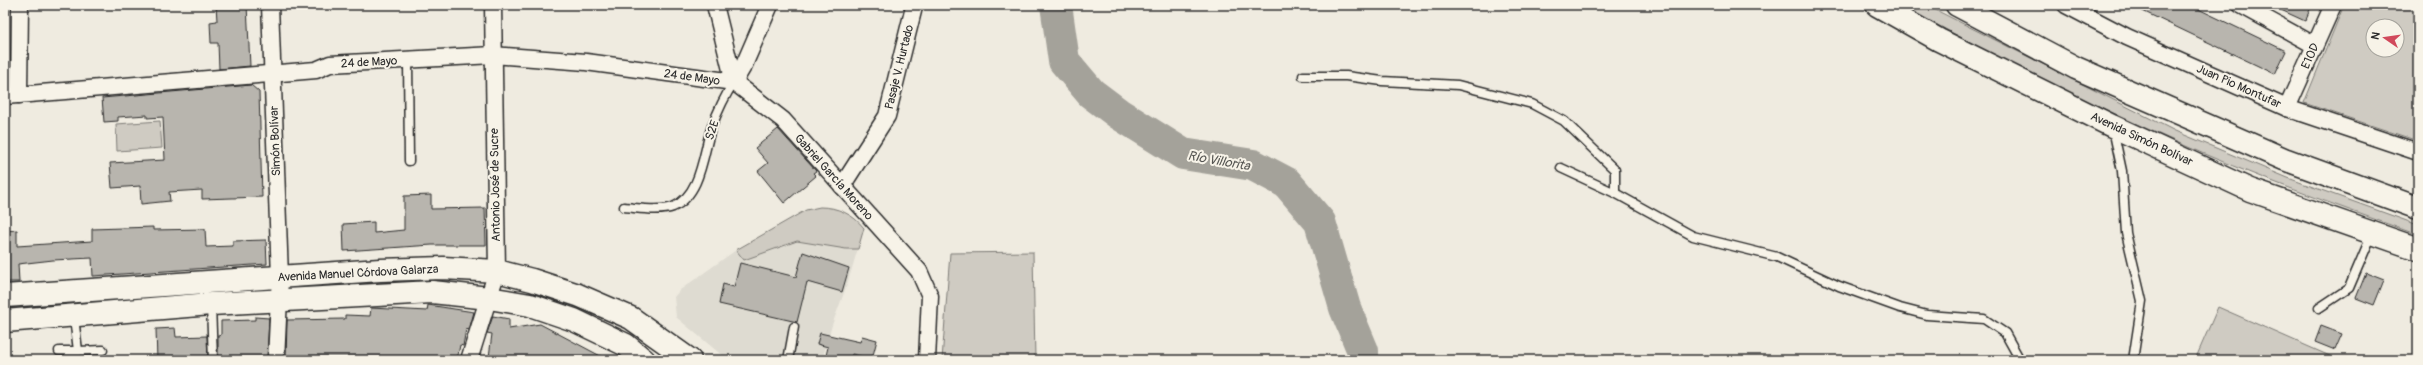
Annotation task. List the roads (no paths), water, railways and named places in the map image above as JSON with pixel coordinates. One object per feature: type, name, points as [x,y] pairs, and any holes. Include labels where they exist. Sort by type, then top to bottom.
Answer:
[{"type":"main road","name":"Avenida Simón Bolívar","points":[[1877,5],[1938,40],[2112,126],[2250,190],[2418,249]]},
{"type":"main road","points":[[1957,5],[2098,77],[2284,159],[2418,208]]},
{"type":"main road","name":"Avenida Manuel Córdova Galarza","points":[[5,296],[380,270],[443,268],[497,271],[578,295],[630,318],[690,360]]},
{"type":"main road","name":"Avenida Manuel Córdova Galarza","points":[[5,322],[211,304],[432,292],[489,298],[530,305],[574,320],[626,346],[644,360]]},
{"type":"street","points":[[12,95],[20,5]]},
{"type":"street","name":"Simón Bolívar","points":[[270,5],[280,301]]},
{"type":"street","name":"Antonio José de Sucre","points":[[469,360],[497,271],[493,5]]},
{"type":"street","points":[[715,5],[734,82]]},
{"type":"street","name":"S2E","points":[[734,82],[744,65],[770,5]]},
{"type":"street","name":"Juan Pio Montufar","points":[[2066,5],[2126,37],[2287,108],[2418,152]]},
{"type":"street","points":[[2241,5],[2314,46]]},
{"type":"street","name":"E10D","points":[[2287,108],[2333,5]]},
{"type":"street","name":"Pasaje V. Hurtado","points":[[842,186],[887,116],[914,7]]},
{"type":"street","name":"24 de Mayo","points":[[12,95],[316,70],[330,64],[493,55],[586,62],[734,82]]},
{"type":"street","name":"Gabriel García Moreno","points":[[734,82],[783,120],[919,270],[930,296],[927,360]]},
{"type":"street","points":[[276,360],[280,301]]},
{"type":"lane","points":[[408,60],[409,161]]},
{"type":"lane","points":[[1302,76],[1346,76],[1382,81],[1458,85],[1532,104],[1564,121],[1615,170],[1615,192]]},
{"type":"lane","name":"S2E","points":[[624,207],[672,208],[682,201],[695,186],[711,129],[724,98],[734,82]]},
{"type":"lane","points":[[2112,126],[2122,171],[2126,233],[2142,301],[2133,360]]},
{"type":"lane","points":[[1561,168],[1615,192],[1693,236],[1777,257],[1874,299],[1927,315],[1984,319],[2005,333],[2020,360]]},
{"type":"lane","points":[[2319,308],[2349,288],[2373,233]]},
{"type":"lane","points":[[211,304],[213,360]]},
{"type":"lane","points":[[74,316],[78,351]]},
{"type":"lane","points":[[788,360],[794,327]]},
{"type":"lane","points":[[59,351],[103,350]]},
{"type":"waterway","name":"Río Villorita","points":[[1056,5],[1064,61],[1091,93],[1119,114],[1183,154],[1253,165],[1287,183],[1320,222],[1345,308],[1363,351],[1363,360]]}]
